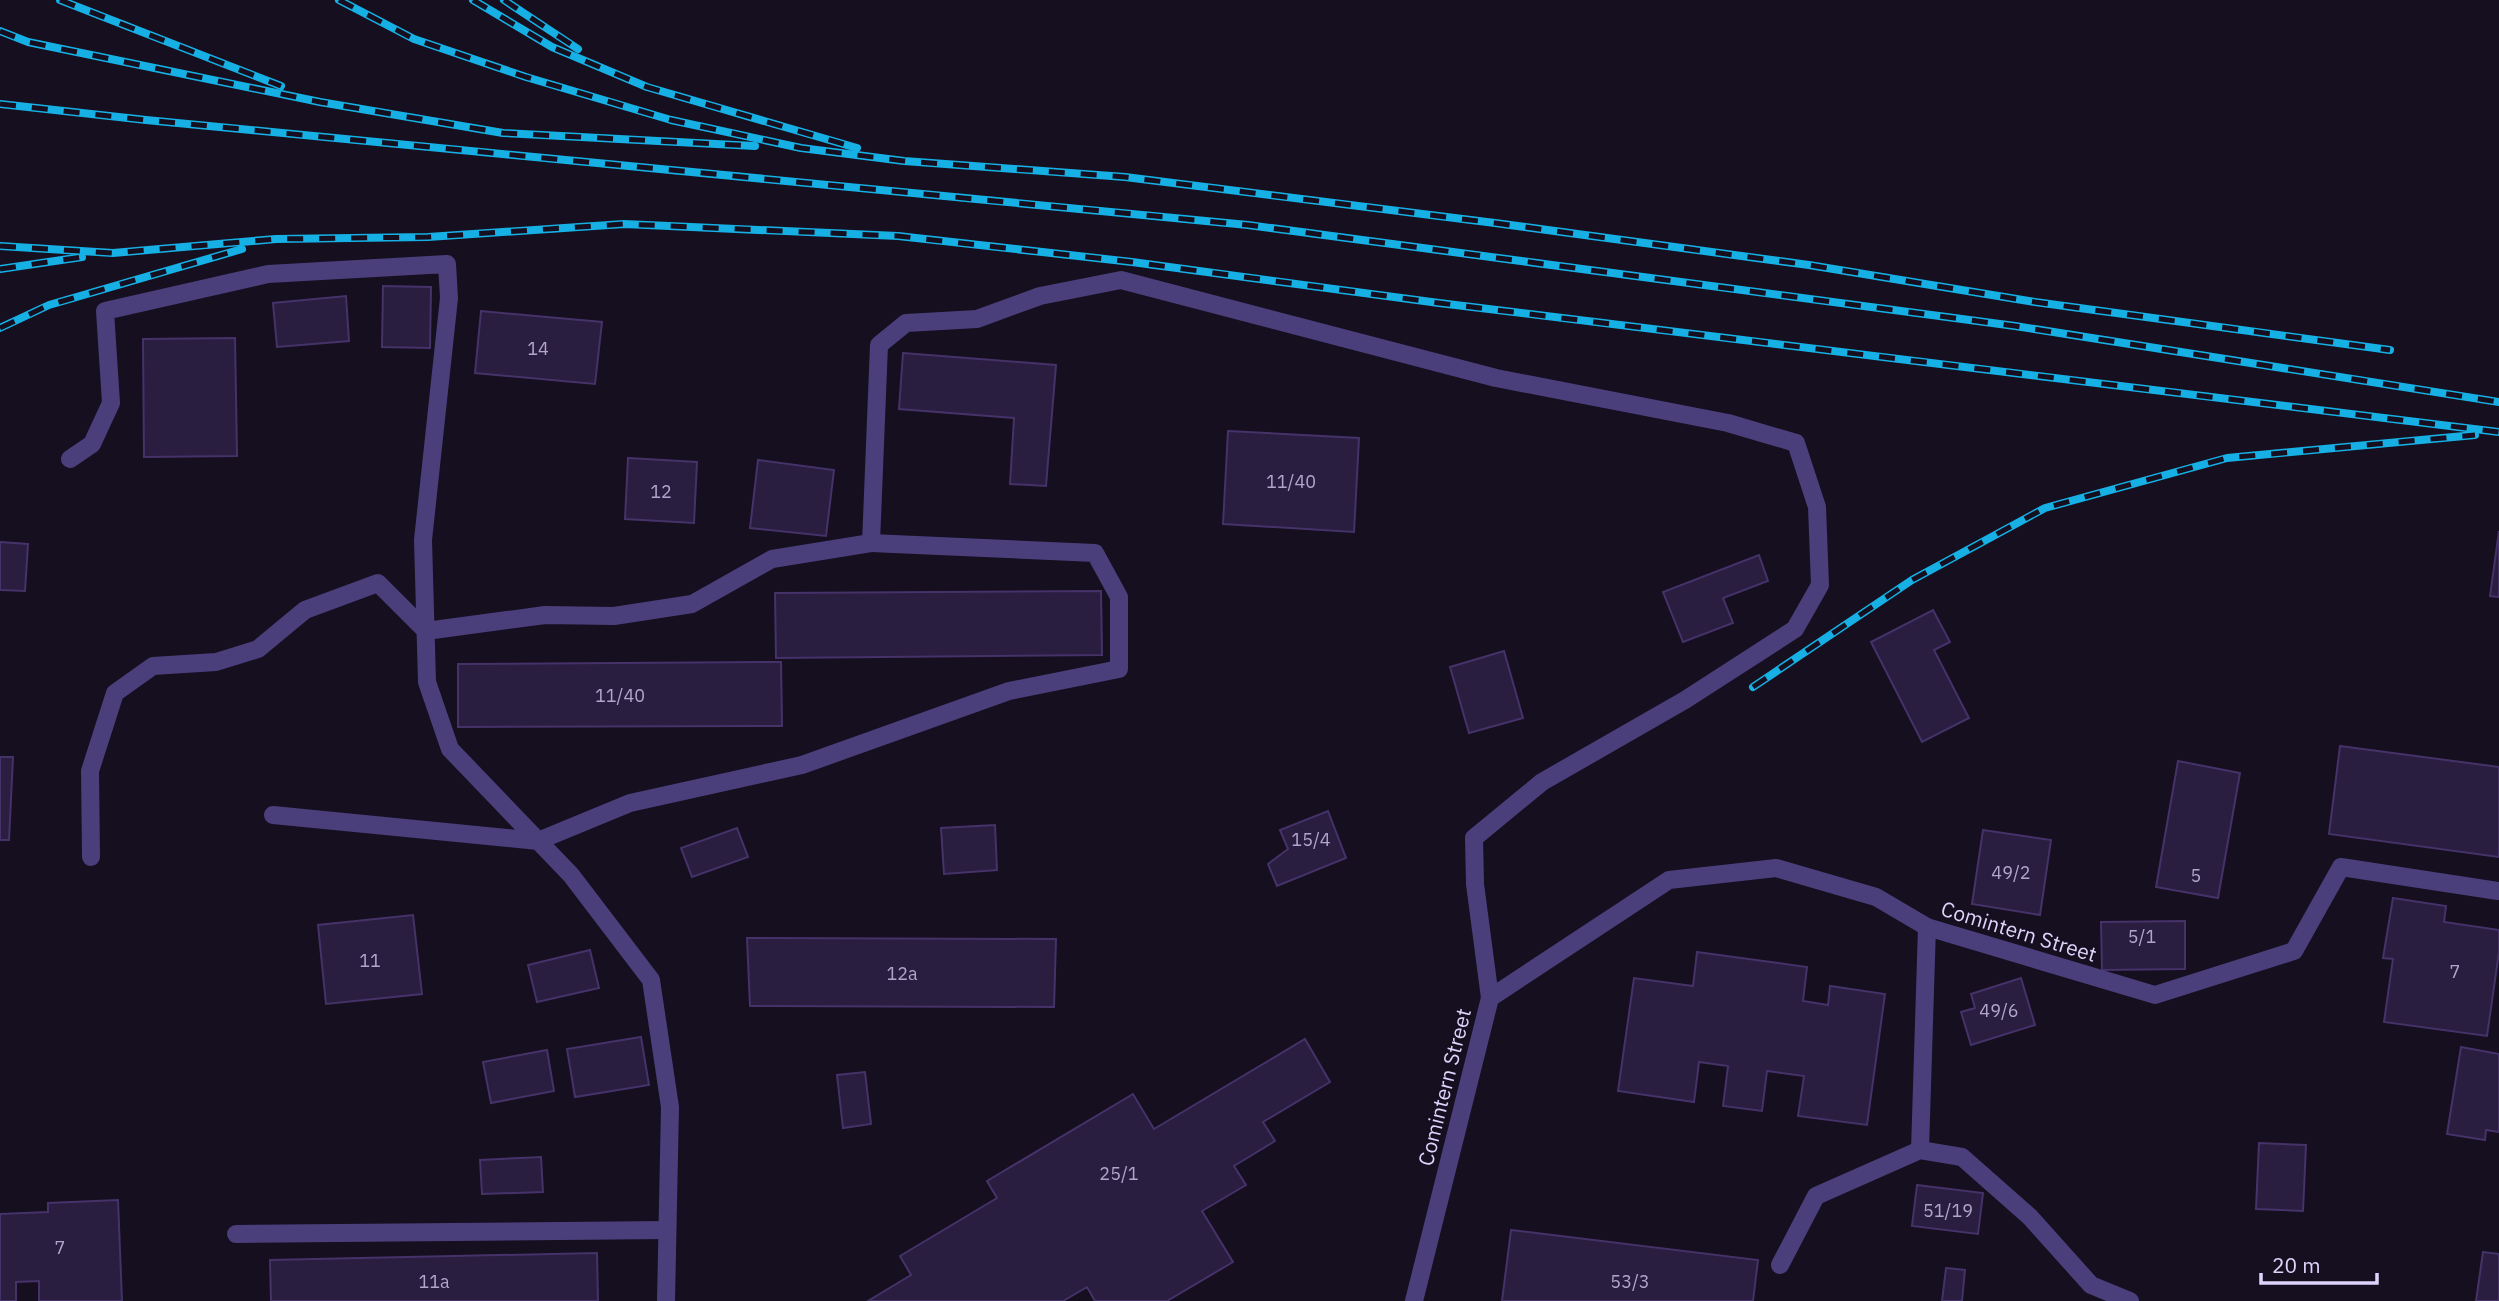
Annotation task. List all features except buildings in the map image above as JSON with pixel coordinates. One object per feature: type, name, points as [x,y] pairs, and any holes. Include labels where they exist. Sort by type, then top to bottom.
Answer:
[{"type":"street","points":[[70,460],[92,444],[111,403],[105,311],[268,274],[447,264],[449,298],[424,540],[427,682],[450,749],[571,875],[651,980],[670,1107],[666,1301]]},
{"type":"street","points":[[871,543],[879,345],[906,323],[977,319],[1040,296],[1121,279],[1496,378],[1728,423],[1796,443],[1817,507],[1820,584],[1795,629],[1685,699],[1542,782],[1474,838],[1475,884],[1490,998]]},
{"type":"street","points":[[273,816],[538,841],[630,803],[802,765],[1009,691],[1119,669],[1119,597],[1095,553],[871,543],[772,559],[692,604],[614,616],[545,615],[426,631]]},
{"type":"street","points":[[91,857],[90,771],[116,693],[153,666],[216,663],[258,649],[305,610],[378,583],[426,631]]},
{"type":"street","name":"Comintern Street","points":[[1414,1301],[1490,998],[1669,880],[1776,868],[1876,897],[1927,928],[2155,995],[2294,951],[2341,867],[2498,891]]},
{"type":"street","points":[[1920,1150],[1927,928]]},
{"type":"street","points":[[1780,1265],[1816,1196],[1920,1150],[1962,1157],[2030,1217],[2091,1285],[2130,1301]]},
{"type":"street","points":[[236,1234],[667,1230]]},
{"type":"railway","points":[[60,0],[281,86]]},
{"type":"railway","points":[[339,0],[414,39],[526,77],[671,120],[801,148],[904,161],[1125,177],[1495,223],[1809,265],[2035,302],[2390,350]]},
{"type":"railway","points":[[473,0],[552,47],[647,87],[857,148]]},
{"type":"railway","points":[[504,0],[578,49]]},
{"type":"railway","points":[[0,31],[28,42],[320,102],[503,133],[755,146]]},
{"type":"railway","points":[[0,104],[1248,225],[2015,326],[2499,402]]},
{"type":"railway","points":[[0,246],[113,253],[276,239],[428,237],[624,224],[898,236],[1132,262],[1439,303],[2499,432]]},
{"type":"railway","points":[[0,328],[49,305],[242,249]]},
{"type":"railway","points":[[0,269],[82,257]]},
{"type":"railway","points":[[1753,687],[1912,580],[2045,508],[2227,458],[2475,435]]}]
